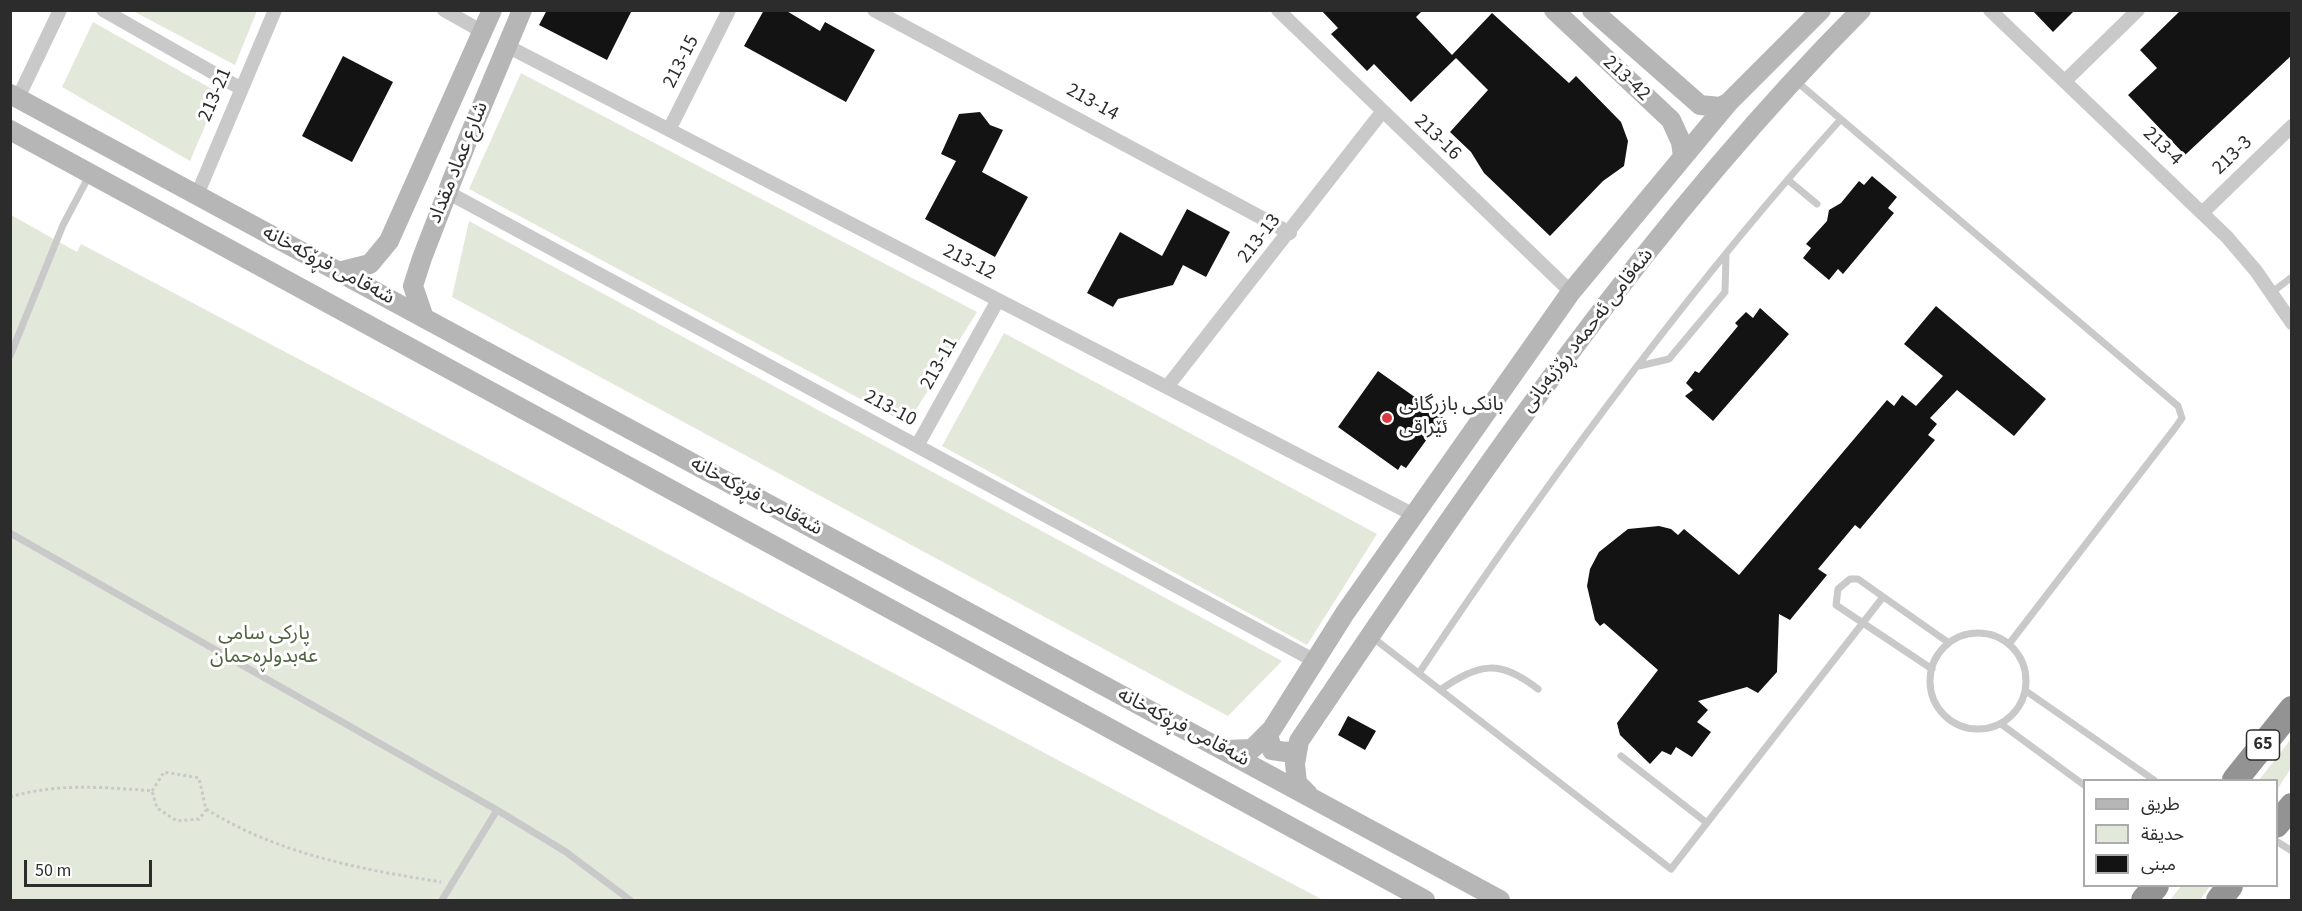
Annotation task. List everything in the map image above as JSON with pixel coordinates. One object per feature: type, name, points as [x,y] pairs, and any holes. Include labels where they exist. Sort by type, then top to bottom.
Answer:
[{"type":"highway","name":"65","points":[[2236,779],[2281,729],[2292,709]]},
{"type":"highway","points":[[2278,824],[2292,806]]},
{"type":"highway","points":[[2144,900],[2154,887]]},
{"type":"main road","name":"شارع عماد مقداد","points":[[338,272],[370,264],[389,241],[492,10]]},
{"type":"main road","name":"شارع عماد مقداد","points":[[424,318],[413,286],[447,192],[522,10]]},
{"type":"main road","name":"213-42","points":[[1554,10],[1671,120],[1681,142],[1683,157]]},
{"type":"main road","name":"213-42","points":[[1593,10],[1701,105],[1720,107],[1728,103]]},
{"type":"main road","name":"شەقامی ئەحمەد ڕۆژبەیانی","points":[[1225,750],[1252,749],[1268,734],[1414,515],[1571,292],[1728,103],[1821,10]]},
{"type":"main road","name":"شەقامی ئەحمەد ڕۆژبەیانی","points":[[1296,750],[1299,741],[1370,636],[1526,411],[1703,183],[1794,80],[1861,10]]},
{"type":"main road","name":"شەقامی فڕۆکەخانە","points":[[14,96],[1500,900]]},
{"type":"main road","name":"شەقامی فڕۆکەخانە","points":[[10,130],[1425,900]]},
{"type":"main road","points":[[1500,393],[1526,411]]},
{"type":"main road","points":[[1268,734],[1272,750],[1286,752],[1296,750],[1297,783],[1312,798]]},
{"type":"street","points":[[14,96],[60,10]]},
{"type":"street","points":[[103,10],[240,88]]},
{"type":"street","name":"213-21","points":[[197,195],[240,88],[275,10]]},
{"type":"street","points":[[444,10],[483,32]]},
{"type":"street","name":"213-15","points":[[669,130],[729,10]]},
{"type":"street","name":"213-14","points":[[873,10],[1290,233]]},
{"type":"street","name":"213-16","points":[[1278,10],[1571,292]]},
{"type":"street","name":"213-4","points":[[1990,10],[2228,237],[2292,323]]},
{"type":"street","points":[[2066,80],[2138,10]]},
{"type":"street","name":"213-12","points":[[507,46],[1414,515]]},
{"type":"street","name":"213-13","points":[[1167,387],[1290,233],[1382,112]]},
{"type":"street","name":"213-3","points":[[2202,213],[2292,126]]},
{"type":"street","name":"213-10","points":[[447,192],[1315,661]]},
{"type":"street","name":"213-11","points":[[917,446],[998,300]]},
{"type":"lane","points":[[1794,80],[2178,406],[2182,418],[2175,428],[2009,644]]},
{"type":"lane","points":[[1419,673],[1480,581],[1639,366],[1726,255],[1841,119]]},
{"type":"lane","points":[[10,356],[63,225],[90,173]]},
{"type":"lane","points":[[1788,180],[1817,204]]},
{"type":"lane","points":[[1639,366],[1669,359],[1725,292],[1726,255]]},
{"type":"lane","points":[[2271,293],[2292,277]]},
{"type":"lane","points":[[10,533],[497,810],[566,852],[630,900]]},
{"type":"lane","points":[[1932,669],[1836,605],[1838,589],[1850,579],[1858,579],[1949,642]]},
{"type":"lane","points":[[1370,636],[1671,869],[1883,597]]},
{"type":"lane","points":[[1979,633],[1998,637],[2009,644],[2024,665],[2026,691],[2017,710],[2001,724],[1976,729],[1951,721],[1934,701],[1930,689],[1932,669],[1940,652],[1949,642],[1960,636],[1979,633]]},
{"type":"lane","points":[[1440,690],[1477,668],[1496,667],[1517,673],[1539,689]]},
{"type":"lane","points":[[2026,691],[2153,779]]},
{"type":"lane","points":[[2001,724],[2083,784]]},
{"type":"lane","points":[[1621,756],[1707,823]]},
{"type":"lane","points":[[442,900],[497,810]]},
{"type":"lane","points":[[2278,842],[2292,851]]},
{"type":"path","points":[[206,809],[199,819],[177,820],[157,808],[152,791],[164,772],[199,778],[206,809],[237,829],[358,869],[452,884]]},
{"type":"path","points":[[10,797],[64,788],[152,791]]},
{"type":"green space","points":[[257,10],[235,65],[133,11]]},
{"type":"green space","points":[[93,22],[219,93],[190,161],[62,87]]},
{"type":"green space","points":[[521,73],[977,312],[907,424],[469,189]]},
{"type":"green space","name":"پارکی سامی عەبدولڕەحمان","points":[[11,215],[77,252],[81,244],[1323,900],[11,900]]},
{"type":"green space","points":[[469,221],[1282,661],[1228,716],[452,297]]},
{"type":"green space","points":[[1004,333],[1377,534],[1307,645],[942,446]]},
{"type":"green space","points":[[2291,739],[2291,768],[2278,788],[2278,779],[2260,779]]},
{"type":"green space","points":[[2180,887],[2209,887],[2200,900],[2170,900]]},
{"type":"building","points":[[547,10],[632,10],[607,60],[539,25]]},
{"type":"building","points":[[764,10],[785,10],[820,31],[825,22],[875,50],[846,102],[744,46]]},
{"type":"building","points":[[1321,10],[1423,10],[1416,17],[1452,55],[1492,13],[1569,83],[1576,76],[1621,122],[1628,141],[1624,166],[1603,181],[1550,236],[1484,173],[1471,152],[1450,132],[1488,90],[1456,58],[1411,102],[1374,64],[1367,71],[1331,34],[1338,28]]},
{"type":"building","points":[[2032,10],[2075,10],[2053,32]]},
{"type":"building","points":[[2181,10],[2292,10],[2292,55],[2185,155],[2128,95],[2157,68],[2140,50]]},
{"type":"building","points":[[343,56],[393,82],[352,162],[302,136]]},
{"type":"building","points":[[980,112],[990,125],[1003,130],[982,172],[1028,197],[995,257],[925,219],[956,161],[941,154],[959,114]]},
{"type":"building","points":[[1872,176],[1897,197],[1888,208],[1894,213],[1843,274],[1838,269],[1829,280],[1803,258],[1811,248],[1806,244],[1827,221],[1829,210],[1841,203],[1859,181],[1864,185]]},
{"type":"building","points":[[1187,209],[1230,232],[1206,277],[1183,265],[1173,285],[1118,299],[1113,307],[1087,293],[1120,232],[1162,256]]},
{"type":"building","points":[[1936,306],[2046,399],[2014,436],[1957,390],[1930,418],[1937,424],[1928,435],[1935,440],[1860,529],[1855,525],[1818,569],[1827,575],[1790,620],[1779,614],[1777,672],[1758,693],[1747,687],[1698,701],[1708,710],[1697,722],[1711,732],[1692,757],[1676,747],[1671,755],[1662,751],[1650,764],[1620,735],[1617,723],[1658,670],[1604,623],[1600,626],[1595,620],[1587,586],[1590,569],[1599,552],[1628,529],[1659,526],[1671,529],[1678,535],[1684,529],[1739,575],[1887,400],[1894,406],[1902,395],[1916,406],[1943,376],[1904,344]]},
{"type":"building","points":[[1760,308],[1789,334],[1713,421],[1685,396],[1693,390],[1686,383],[1695,371],[1699,373],[1738,326],[1735,323],[1746,312],[1753,318]]},
{"type":"building","points":[[1378,371],[1443,417],[1406,468],[1401,465],[1398,470],[1338,427]]},
{"type":"building","points":[[1348,716],[1376,731],[1365,750],[1338,735]]},
{"type":"place","name":"بانکی بازرگانی ئێراقی","points":[[1387,418]]}]
